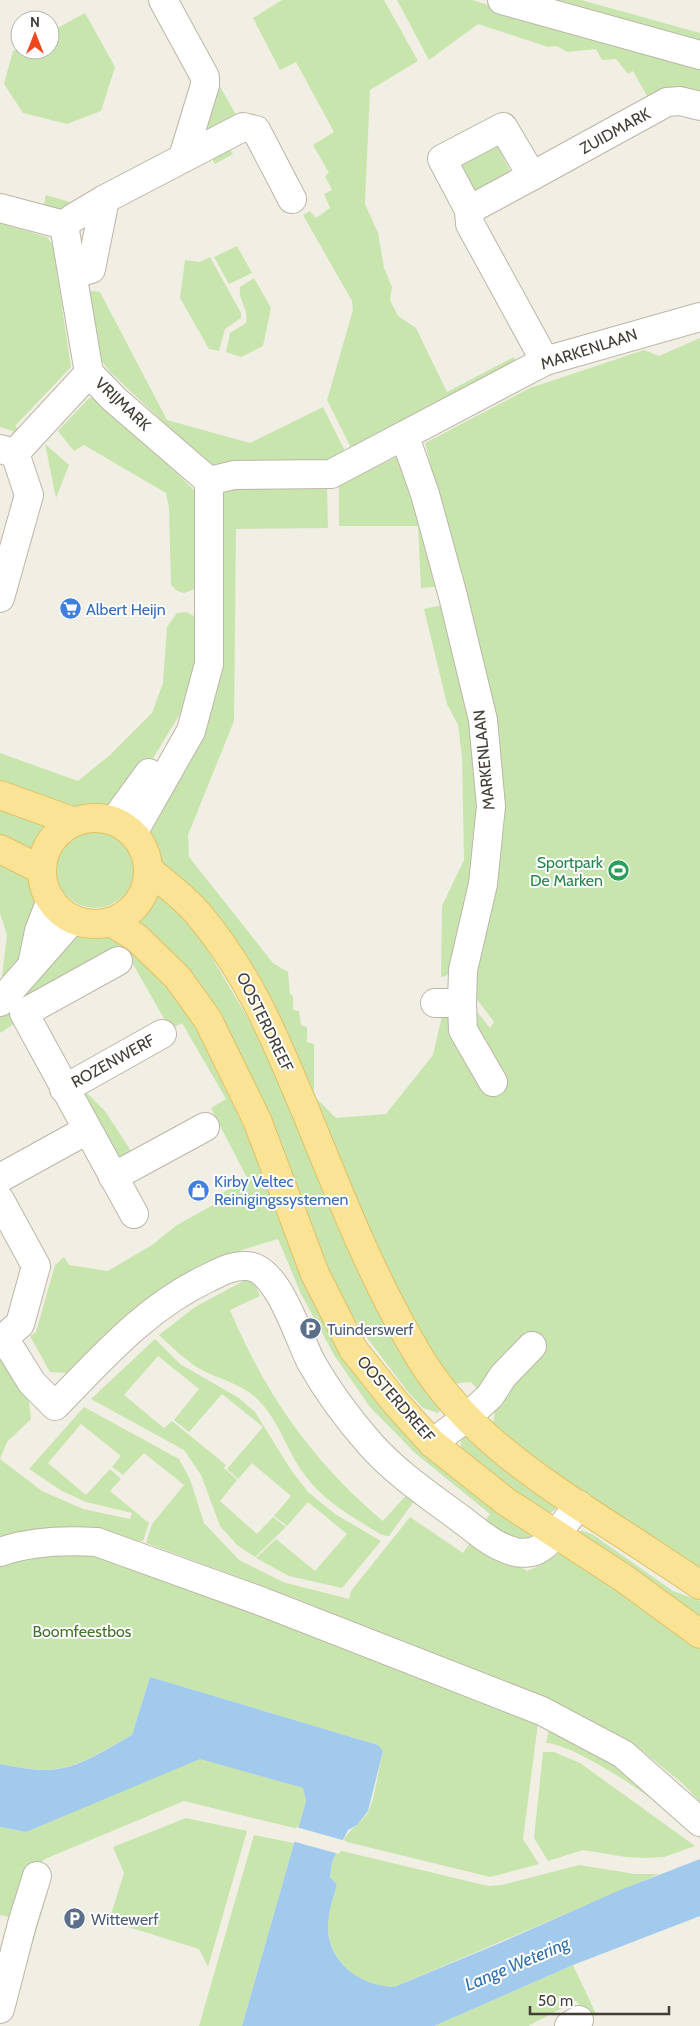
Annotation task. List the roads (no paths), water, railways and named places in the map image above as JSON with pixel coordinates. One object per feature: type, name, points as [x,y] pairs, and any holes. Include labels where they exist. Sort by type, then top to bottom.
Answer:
[{"type":"main road","points":[[0,794],[75,822]]},
{"type":"main road","points":[[90,818],[124,827],[144,850],[148,869],[144,892],[139,901],[122,917],[111,922],[92,924],[73,919],[57,908],[50,900],[44,886],[42,870],[46,850],[61,830],[75,822],[90,818]]},
{"type":"main road","points":[[0,849],[42,870]]},
{"type":"main road","name":"OOSTERDREEF","points":[[148,869],[199,914],[238,968],[274,1036],[364,1247],[390,1303],[420,1359],[462,1414],[524,1469],[700,1585]]},
{"type":"main road","name":"OOSTERDREEF","points":[[111,922],[137,938],[178,978],[208,1020],[257,1120],[309,1260],[353,1349],[396,1403],[432,1443],[505,1501],[622,1577],[700,1634]]},
{"type":"street","points":[[163,0],[205,76],[205,85],[183,157]]},
{"type":"street","points":[[502,0],[700,55]]},
{"type":"street","name":"ZUIDMARK","points":[[469,210],[667,102],[680,101],[700,106]]},
{"type":"street","points":[[0,208],[64,225],[72,218],[105,199],[243,127],[250,127],[256,130],[274,160],[292,199]]},
{"type":"street","points":[[532,176],[504,127],[442,158],[469,210],[470,224],[545,361]]},
{"type":"street","points":[[72,274],[91,269],[105,199]]},
{"type":"street","name":"VRIJMARK","points":[[64,225],[89,373],[114,400],[208,481]]},
{"type":"street","name":"MARKENLAAN","points":[[208,481],[234,475],[331,474],[405,437],[545,361],[700,317]]},
{"type":"street","points":[[0,598],[29,495],[7,451],[89,373]]},
{"type":"street","name":"MARKENLAAN","points":[[405,437],[425,494],[451,586],[484,729],[491,806],[483,884],[463,970],[448,1003],[493,1082]]},
{"type":"street","points":[[124,827],[191,731],[210,664],[208,481]]},
{"type":"street","points":[[12,1008],[31,966],[39,931],[50,900]]},
{"type":"street","points":[[31,966],[73,919]]},
{"type":"street","points":[[12,1008],[118,961]]},
{"type":"street","name":"ROZENWERF","points":[[12,1008],[64,1089],[134,1214]]},
{"type":"street","name":"ROZENWERF","points":[[64,1089],[162,1034]]},
{"type":"street","points":[[113,1177],[204,1127]]},
{"type":"street","points":[[0,1178],[86,1130]]},
{"type":"street","points":[[0,1200],[36,1266],[20,1324],[2,1340],[32,1383],[55,1406],[119,1340],[161,1304],[182,1290],[231,1267],[248,1266],[260,1269],[268,1275],[321,1379],[366,1439],[394,1466],[494,1544],[514,1552],[538,1549],[555,1533],[578,1506]]},
{"type":"street","points":[[432,1443],[462,1414],[490,1396],[502,1376],[532,1346]]},
{"type":"street","points":[[0,1552],[18,1545],[55,1542],[97,1542],[264,1602],[542,1710],[623,1754],[700,1822]]},
{"type":"street","points":[[0,2009],[22,1924],[37,1876]]},
{"type":"water","name":"Lange Wetering","points":[[150,1677],[378,1745],[383,1751],[368,1811],[357,1825],[348,1830],[332,1862],[330,1877],[337,1885],[328,1922],[329,1940],[340,1962],[359,1977],[370,1982],[394,1987],[620,1890],[700,1859],[700,1916],[573,1965],[434,2026],[242,2026],[306,1801],[303,1788],[200,1759],[26,1832],[0,1827],[0,1764],[40,1770],[70,1766],[97,1755],[132,1735]]},
{"type":"place","name":"Albert Heijn","points":[[70,609]]},
{"type":"place","name":"Sportpark De Marken","points":[[619,871]]},
{"type":"place","name":"Kirby Veltec Reinigingssystemen","points":[[198,1190]]},
{"type":"place","name":"Tuinderswerf","points":[[311,1329]]},
{"type":"place","name":"Wittewerf","points":[[75,1919]]},
{"type":"park label","name":"Boomfeestbos","points":[[82,1631]]}]
